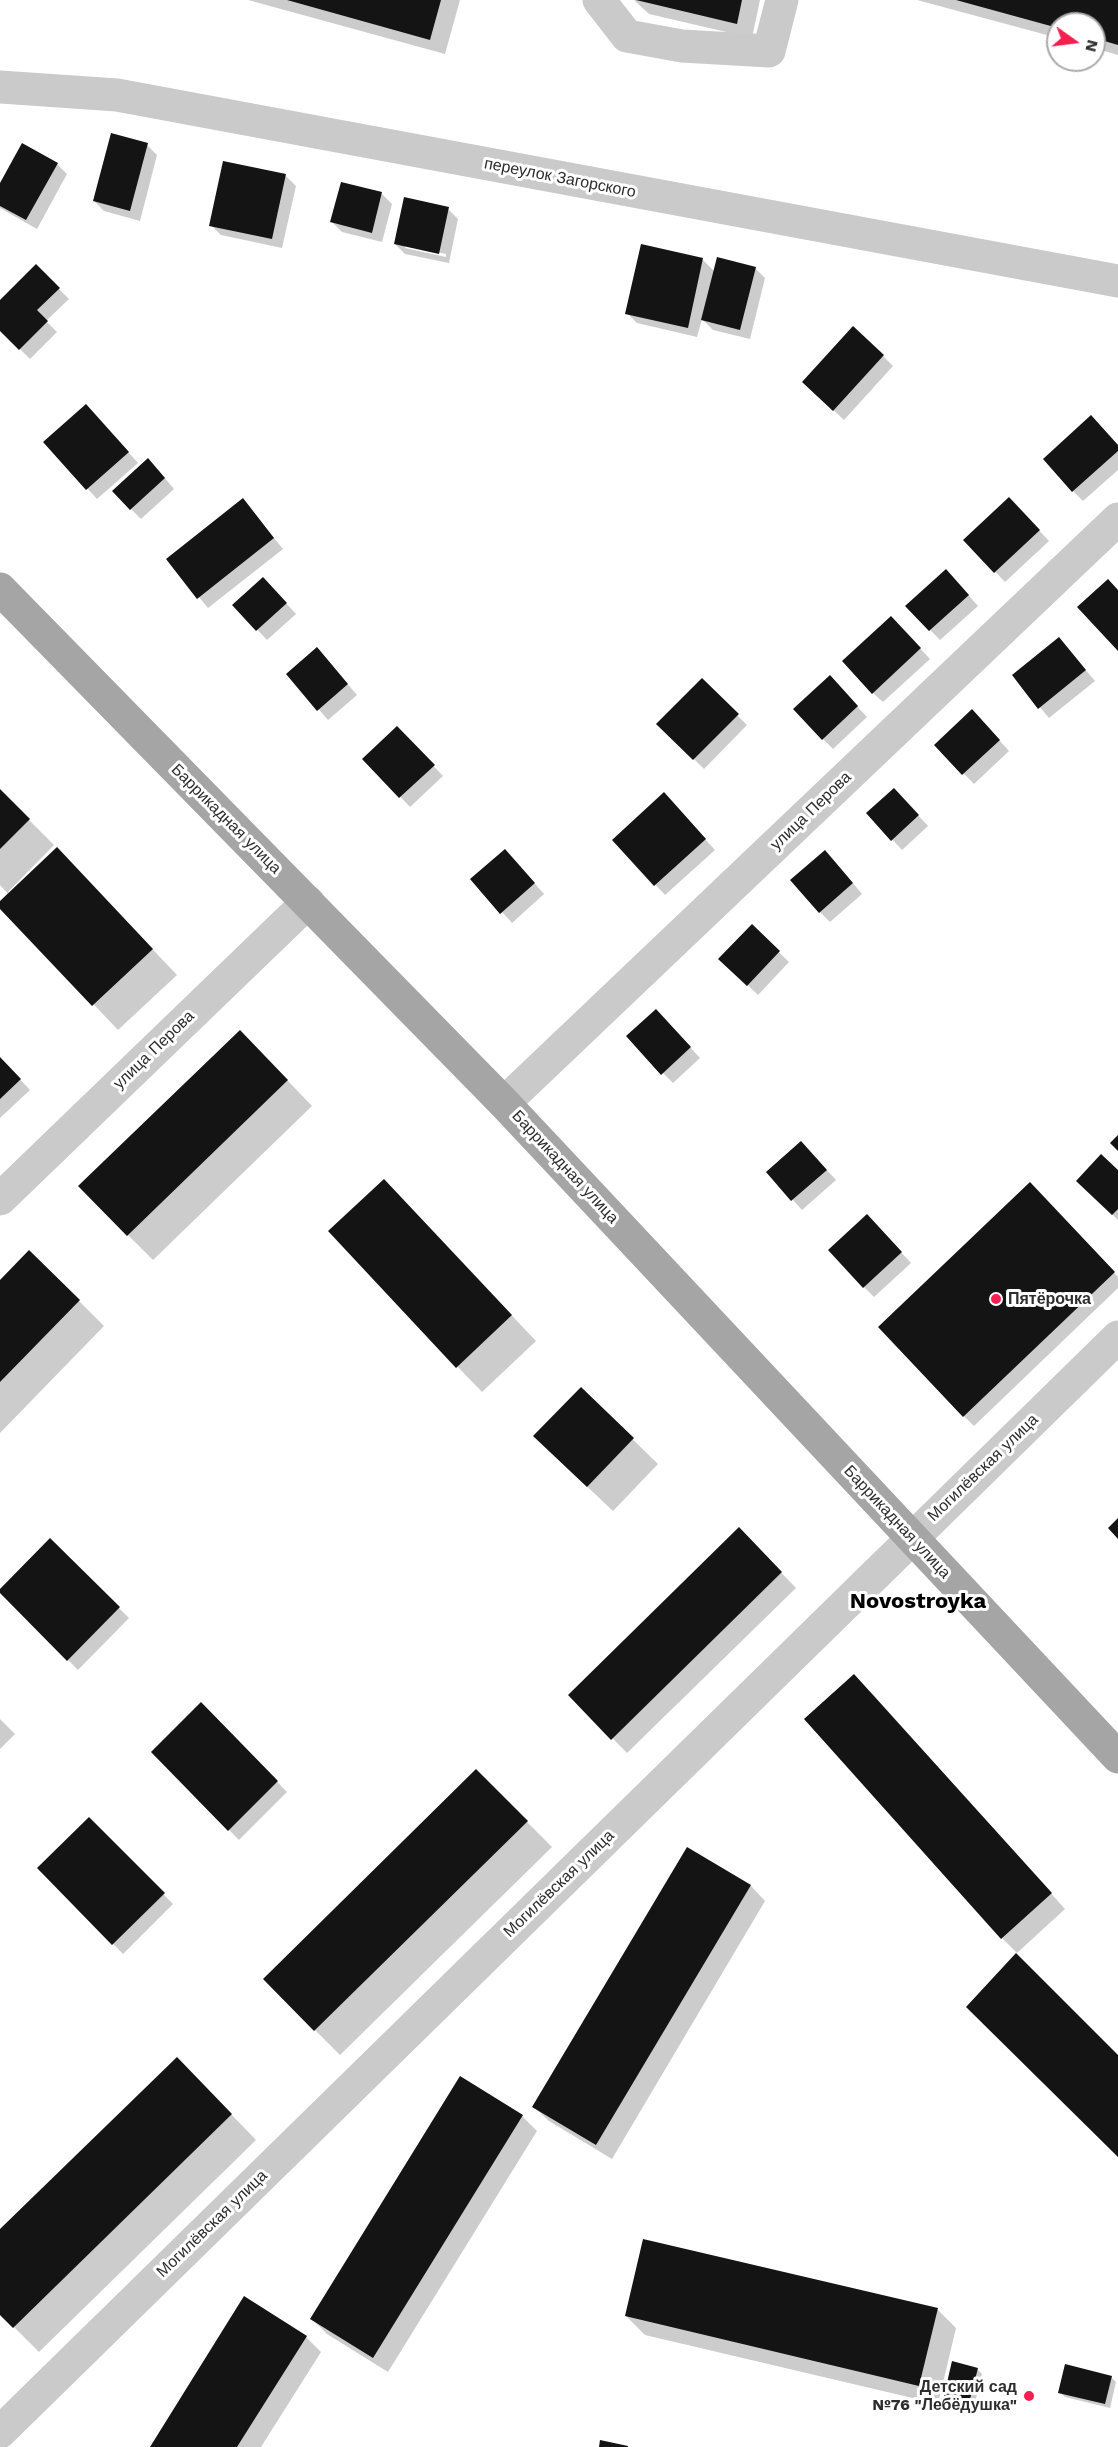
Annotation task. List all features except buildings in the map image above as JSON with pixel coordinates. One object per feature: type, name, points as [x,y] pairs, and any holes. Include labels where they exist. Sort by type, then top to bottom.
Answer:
[{"type":"main road","name":"Баррикадная улица","points":[[0,589],[504,1103],[1118,1757]]},
{"type":"street","points":[[599,0],[627,36],[682,46],[769,51],[782,0]]},
{"type":"street","name":"переулок Загорского","points":[[0,87],[117,95],[1118,281]]},
{"type":"street","name":"улица Перова","points":[[504,1103],[1118,519]]},
{"type":"street","name":"улица Перова","points":[[0,1199],[308,902]]},
{"type":"street","name":"Могилёвская улица","points":[[0,2432],[1118,1337]]},
{"type":"place","name":"Пятёрочка","points":[[996,1299]]},
{"type":"place","name":"Детский сад №76 \"Лебёдушка\"","points":[[1029,2396]]},
{"type":"district","name":"Novostroyka","points":[[918,1602]]}]
